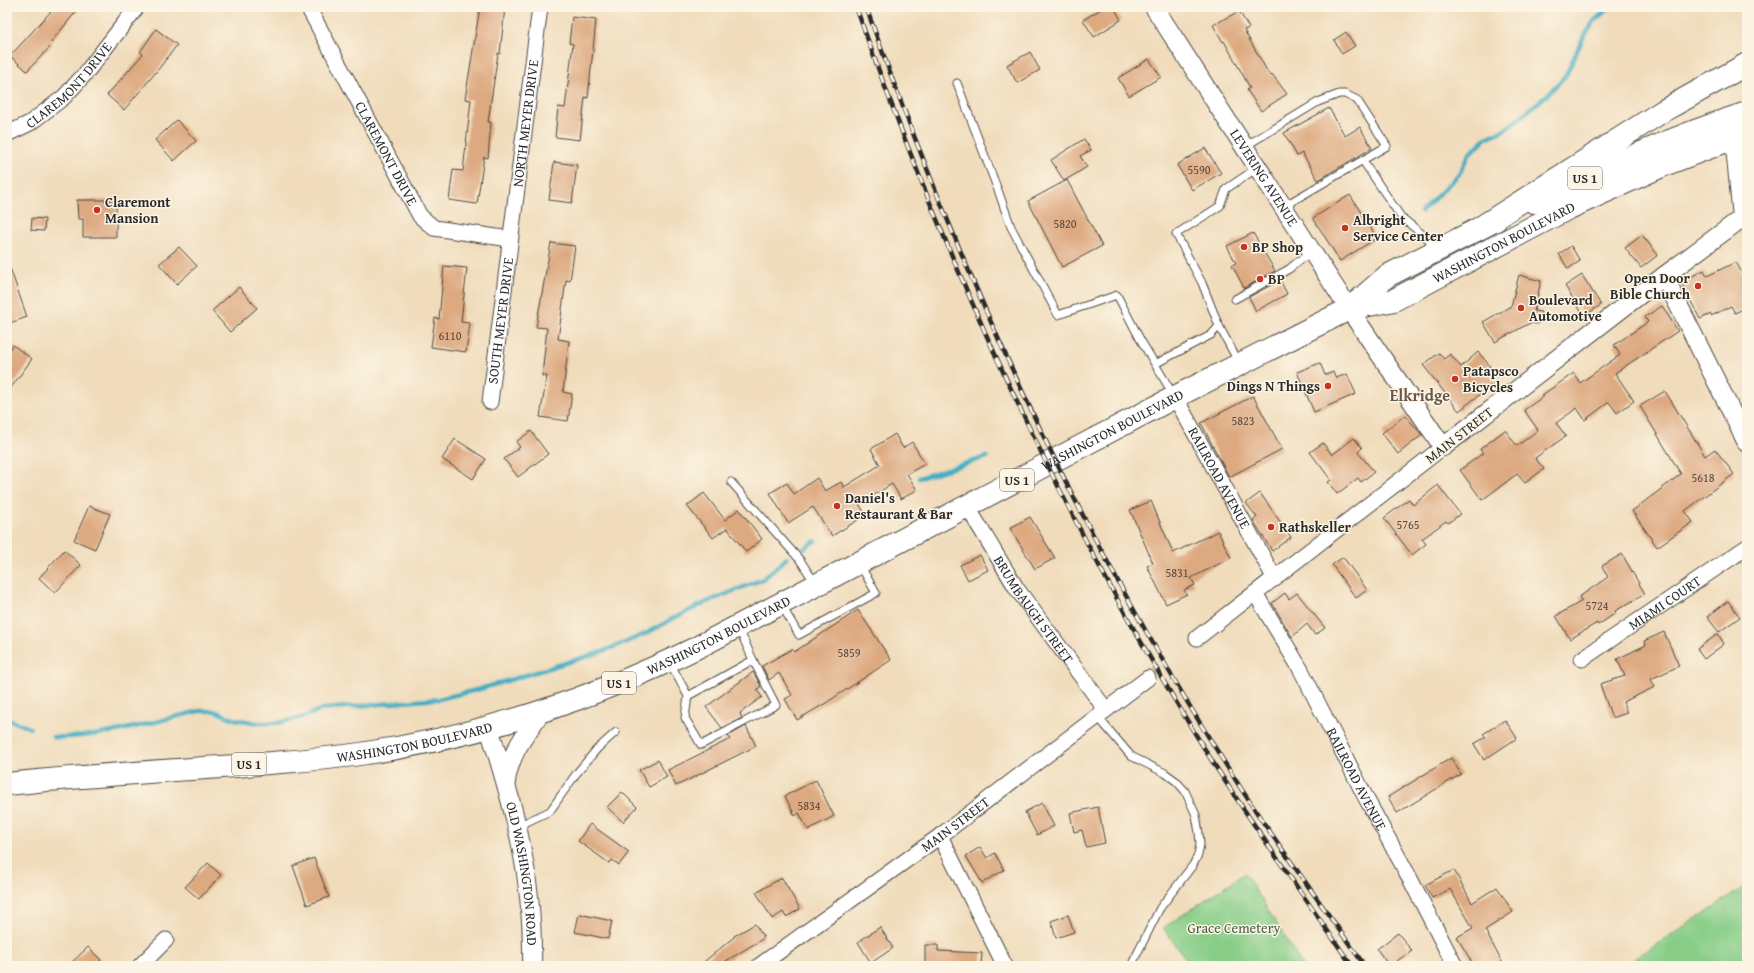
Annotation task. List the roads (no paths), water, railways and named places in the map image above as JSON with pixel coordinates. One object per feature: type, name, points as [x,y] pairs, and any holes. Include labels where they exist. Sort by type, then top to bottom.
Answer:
[{"type":"main road","points":[[1478,229],[1664,111],[1747,64]]},
{"type":"main road","name":"WASHINGTON BOULEVARD","points":[[7,784],[360,754],[489,728],[540,712],[607,688],[669,661],[738,626],[1175,397],[1349,309],[1387,276],[1478,229],[1595,173],[1674,139],[1747,113]]},
{"type":"main road","name":"WASHINGTON BOULEVARD","points":[[1349,309],[1394,300],[1569,208],[1664,165],[1743,135]]},
{"type":"street","name":"CLAREMONT DRIVE","points":[[7,134],[30,123],[64,97],[85,74],[137,7]]},
{"type":"street","name":"CLAREMONT DRIVE","points":[[308,7],[420,216],[434,228],[510,239]]},
{"type":"street","name":"NORTH MEYER DRIVE","points":[[510,239],[540,7]]},
{"type":"street","name":"LEVERING AVENUE","points":[[1154,7],[1282,207],[1443,447]]},
{"type":"street","name":"MAIN STREET","points":[[1197,638],[1664,276],[1744,218],[1743,135]]},
{"type":"street","name":"SOUTH MEYER DRIVE","points":[[490,402],[510,239]]},
{"type":"street","points":[[1664,276],[1746,439]]},
{"type":"street","name":"RAILROAD AVENUE","points":[[1175,397],[1275,579]]},
{"type":"street","name":"BRUMBAUGH STREET","points":[[967,506],[1017,589],[1102,713]]},
{"type":"street","name":"MIAMI COURT","points":[[1582,659],[1747,547]]},
{"type":"street","name":"RAILROAD AVENUE","points":[[1255,593],[1301,670],[1367,800],[1455,966]]},
{"type":"street","name":"MAIN STREET","points":[[759,966],[940,836],[1148,678]]},
{"type":"street","name":"OLD WASHINGTON ROAD","points":[[506,782],[509,764],[517,747],[540,712]]},
{"type":"street","name":"OLD WASHINGTON ROAD","points":[[489,728],[506,782],[526,862],[531,907],[532,966]]},
{"type":"street","points":[[940,836],[1005,966]]},
{"type":"street","points":[[140,966],[166,940]]},
{"type":"lane","points":[[957,84],[1011,227],[1058,315],[1117,294],[1155,364],[1175,397]]},
{"type":"lane","points":[[1244,147],[1318,102],[1339,94],[1346,94],[1357,100],[1387,146],[1282,207]]},
{"type":"lane","points":[[1363,161],[1401,217],[1439,249]]},
{"type":"lane","points":[[1240,364],[1219,326],[1202,283],[1176,234],[1220,206],[1226,189],[1257,168]]},
{"type":"lane","points":[[1235,299],[1289,270],[1311,251]]},
{"type":"lane","points":[[1155,364],[1211,335],[1219,326]]},
{"type":"lane","points":[[731,482],[800,560],[817,585]]},
{"type":"lane","points":[[781,604],[799,635],[876,592],[859,563]]},
{"type":"lane","points":[[669,661],[688,696],[685,718],[701,745],[776,705],[753,660],[738,626]]},
{"type":"lane","points":[[688,696],[753,660]]},
{"type":"lane","points":[[1102,713],[1131,756],[1165,773],[1176,781],[1185,791],[1196,815],[1199,833],[1200,844],[1198,855],[1193,865],[1160,908],[1131,966]]},
{"type":"lane","points":[[518,826],[550,811],[588,759],[616,732]]},
{"type":"waterway","points":[[1421,212],[1459,174],[1469,154],[1486,138],[1506,129],[1547,95],[1566,75],[1581,42],[1594,21],[1610,7]]},
{"type":"waterway","points":[[919,478],[987,457]]},
{"type":"waterway","points":[[802,550],[815,541]]},
{"type":"waterway","points":[[53,737],[71,737],[108,733],[199,711],[215,711],[234,719],[258,723],[278,723],[303,717],[323,709],[439,699],[480,689],[598,653],[624,643],[647,633],[707,602],[763,579],[787,558]]},
{"type":"waterway","points":[[7,719],[30,728]]},
{"type":"railway","points":[[856,7],[892,106],[930,203],[971,300],[1014,396],[1108,583],[1214,764],[1265,841],[1352,966]]},
{"type":"railway","points":[[866,7],[926,168],[993,326],[1028,405],[1105,558],[1174,680],[1231,773],[1261,819],[1365,966]]},
{"type":"place","name":"Claremont Mansion","points":[[97,210]]},
{"type":"place","name":"Albright Service Center","points":[[1345,228]]},
{"type":"place","name":"BP Shop","points":[[1244,247]]},
{"type":"place","name":"BP","points":[[1260,279]]},
{"type":"place","name":"Open Door Bible Church","points":[[1698,286]]},
{"type":"place","name":"Boulevard Automotive","points":[[1521,308]]},
{"type":"place","name":"Patapsco Bicycles","points":[[1455,379]]},
{"type":"place","name":"Dings N Things","points":[[1328,386]]},
{"type":"place","name":"Daniel's Restaurant & Bar","points":[[837,506]]},
{"type":"place","name":"Rathskeller","points":[[1271,527]]},
{"type":"district","name":"Elkridge","points":[[1420,395]]},
{"type":"park label","name":"Grace Cemetery","points":[[1234,928]]}]
